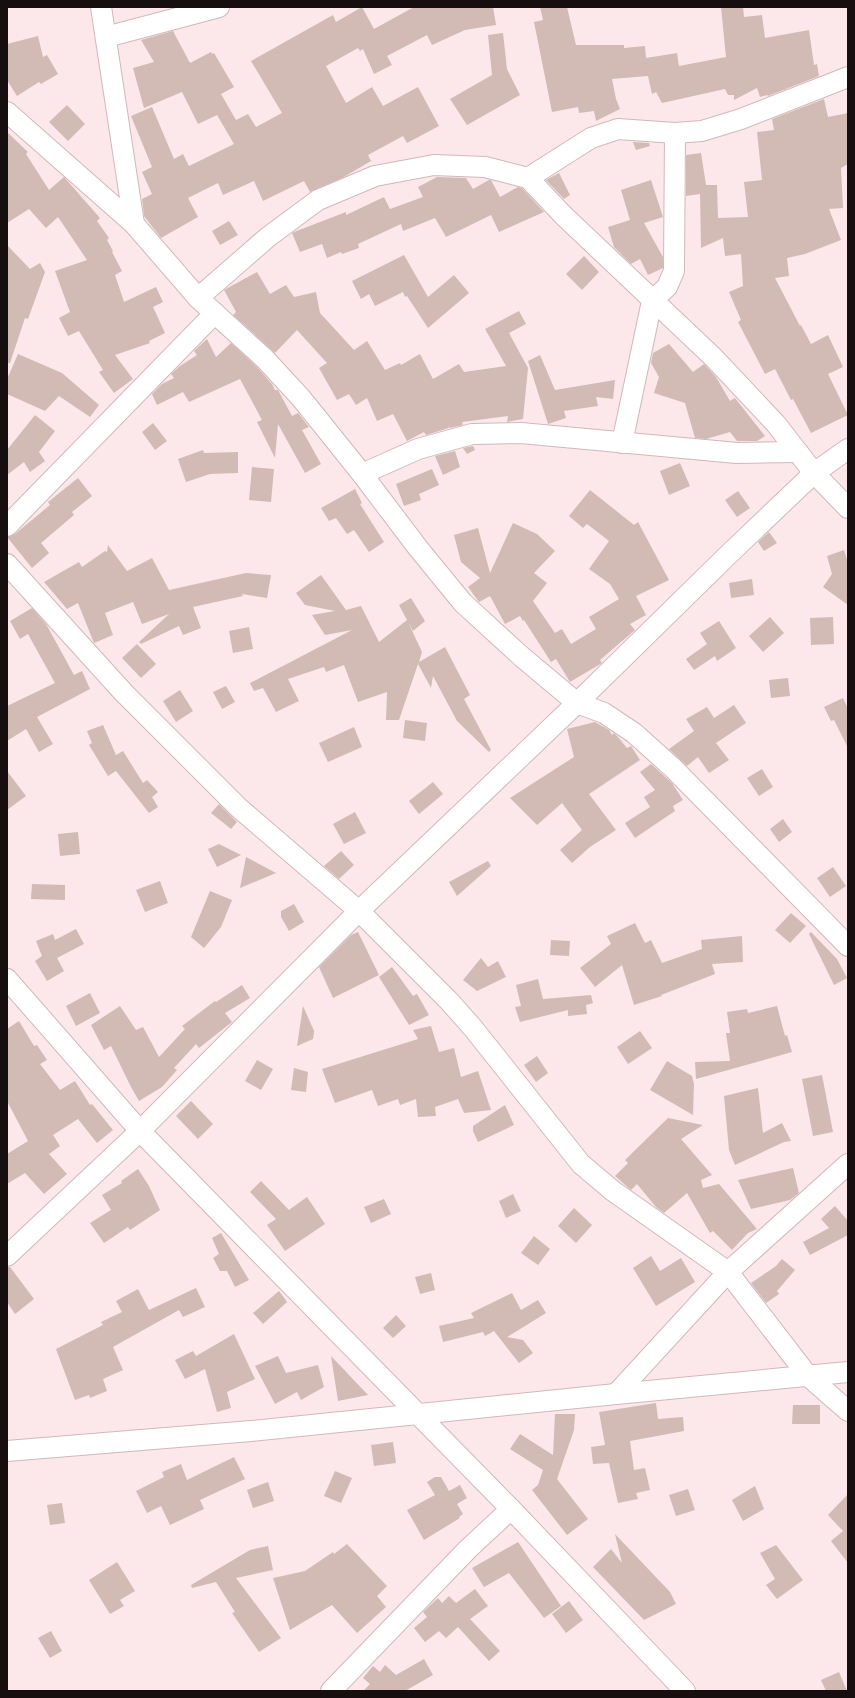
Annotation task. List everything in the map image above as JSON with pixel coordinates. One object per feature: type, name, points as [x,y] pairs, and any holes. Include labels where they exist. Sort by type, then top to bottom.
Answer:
[{"type":"street","points":[[101,7],[134,224]]},
{"type":"street","points":[[106,37],[219,7]]},
{"type":"street","points":[[528,178],[591,138],[618,129],[675,133],[702,130],[741,119],[848,77]]},
{"type":"street","points":[[7,112],[134,224],[198,298],[275,370],[301,398],[362,474],[418,548],[463,603],[522,657],[577,703],[604,713],[634,733],[673,768],[848,946]]},
{"type":"street","points":[[622,443],[652,300],[668,287],[674,272],[675,133]]},
{"type":"street","points":[[198,298],[268,237],[318,200],[375,176],[434,165],[485,167],[528,178],[563,215],[714,358],[776,424],[814,473],[848,508]]},
{"type":"street","points":[[7,526],[215,313]]},
{"type":"street","points":[[362,474],[418,448],[472,434],[521,433],[737,453],[798,452]]},
{"type":"street","points":[[7,1256],[140,1131],[359,910],[577,703],[729,554],[814,473],[848,449]]},
{"type":"street","points":[[7,564],[124,693],[234,803],[359,910],[449,1001],[473,1028],[581,1164],[613,1191],[728,1272],[808,1376],[848,1412]]},
{"type":"street","points":[[7,979],[140,1131],[417,1415],[511,1509],[685,1691]]},
{"type":"street","points":[[616,1394],[728,1272],[848,1164]]},
{"type":"street","points":[[7,1451],[417,1415],[848,1372]]},
{"type":"street","points":[[331,1691],[468,1549],[511,1509]]},
{"type":"building","points":[[362,7],[374,29],[414,7],[493,7],[496,25],[465,30],[432,45],[427,35],[387,56],[392,65],[374,74],[363,49],[360,51],[358,48],[326,66],[346,103],[372,87],[383,106],[418,87],[439,126],[407,143],[403,136],[368,155],[371,161],[342,178],[310,192],[304,181],[263,201],[254,181],[223,195],[218,183],[188,198],[198,217],[161,238],[144,216],[142,199],[152,194],[142,172],[152,167],[131,116],[152,107],[174,159],[183,154],[189,166],[234,144],[217,115],[198,124],[182,92],[144,108],[133,68],[154,62],[141,40],[173,31],[190,63],[211,52],[212,54],[214,53],[234,87],[221,94],[236,120],[248,114],[256,127],[282,113],[251,61],[333,15],[336,22]]},
{"type":"building","points":[[540,7],[567,7],[576,45],[624,45],[624,48],[645,46],[646,58],[677,53],[679,66],[726,57],[721,7],[743,7],[744,17],[762,15],[765,38],[809,30],[814,65],[817,64],[819,76],[768,96],[760,97],[757,88],[734,100],[734,95],[728,95],[725,89],[662,103],[656,92],[652,94],[648,76],[612,79],[616,99],[620,109],[596,121],[594,111],[579,113],[578,107],[552,112],[534,22],[543,20]]},
{"type":"building","points":[[503,33],[507,69],[520,95],[467,125],[450,99],[492,75],[488,35]]},
{"type":"building","points":[[38,36],[43,57],[47,55],[58,74],[41,84],[39,82],[17,96],[7,80],[7,44]]},
{"type":"building","points":[[824,99],[828,117],[848,113],[848,164],[841,168],[843,208],[829,209],[841,240],[805,254],[787,258],[789,276],[775,278],[811,344],[828,335],[843,367],[828,374],[848,415],[811,433],[793,399],[791,400],[775,369],[765,374],[738,322],[741,320],[729,292],[743,286],[741,254],[725,256],[723,238],[701,248],[700,194],[686,196],[686,155],[701,153],[706,185],[717,185],[718,218],[748,217],[744,182],[762,180],[757,132],[774,130],[772,119]]},
{"type":"building","points":[[67,105],[85,124],[68,141],[49,122]]},
{"type":"building","points":[[7,132],[28,152],[26,154],[49,190],[64,177],[100,218],[97,221],[109,238],[107,240],[122,271],[115,275],[124,302],[156,287],[163,302],[153,307],[165,333],[149,341],[150,343],[115,355],[133,379],[114,393],[99,372],[103,370],[79,331],[68,336],[59,318],[70,312],[55,271],[87,260],[58,217],[46,228],[29,209],[7,223]]},
{"type":"building","points":[[633,142],[649,143],[650,146],[636,150]]},
{"type":"building","points":[[559,173],[570,195],[564,199],[546,180]]},
{"type":"building","points":[[437,177],[466,178],[473,189],[491,180],[500,197],[518,187],[522,188],[544,212],[499,232],[491,215],[446,237],[435,218],[403,231],[401,224],[358,244],[359,248],[342,254],[341,252],[327,258],[322,244],[300,252],[292,233],[346,212],[346,215],[384,197],[390,209],[423,197],[418,187]]},
{"type":"building","points":[[651,180],[663,217],[644,223],[663,257],[663,268],[648,275],[640,259],[631,264],[614,247],[608,227],[630,220],[621,190]]},
{"type":"building","points":[[229,221],[238,235],[220,245],[212,231]]},
{"type":"building","points":[[7,245],[30,269],[40,263],[45,272],[28,319],[25,318],[10,363],[7,363]]},
{"type":"building","points":[[404,255],[428,297],[454,275],[469,293],[428,328],[407,296],[405,297],[403,292],[375,306],[369,294],[361,299],[352,281]]},
{"type":"building","points":[[584,256],[599,272],[582,290],[566,274]]},
{"type":"building","points":[[257,272],[270,294],[286,285],[294,297],[316,292],[320,313],[354,350],[367,341],[385,370],[400,363],[401,365],[420,354],[433,379],[459,364],[464,372],[506,366],[485,329],[519,311],[526,324],[509,333],[528,368],[523,419],[507,422],[508,416],[462,422],[463,425],[450,428],[448,426],[449,428],[426,435],[424,432],[407,441],[393,414],[377,421],[367,398],[356,405],[349,394],[337,400],[319,368],[327,363],[297,330],[275,353],[233,315],[236,312],[224,290]]},
{"type":"building","points":[[207,339],[216,357],[231,343],[257,367],[272,384],[275,390],[278,390],[292,416],[298,413],[309,427],[302,430],[321,464],[305,473],[278,424],[275,458],[257,422],[262,420],[240,379],[189,402],[183,392],[157,405],[152,394],[162,384],[174,378],[171,374],[180,366],[197,355],[194,351]]},
{"type":"building","points":[[669,344],[693,372],[704,364],[716,377],[730,401],[735,398],[765,436],[757,441],[737,441],[730,432],[706,439],[695,438],[685,403],[654,393],[659,377],[651,363],[653,353]]},
{"type":"building","points":[[18,354],[62,373],[99,405],[90,417],[59,396],[45,411],[7,394],[7,379]]},
{"type":"building","points":[[540,355],[555,390],[615,380],[613,399],[596,397],[598,406],[564,411],[566,418],[548,424],[528,361]]},
{"type":"building","points":[[35,415],[55,431],[39,452],[45,461],[30,472],[24,462],[7,475],[7,450]]},
{"type":"building","points":[[153,423],[167,441],[155,450],[142,432]]},
{"type":"building","points":[[473,446],[475,450],[467,454],[463,448]]},
{"type":"building","points":[[203,450],[204,453],[238,452],[238,473],[210,474],[186,482],[178,459]]},
{"type":"building","points":[[455,451],[460,467],[443,475],[435,456]]},
{"type":"building","points":[[680,463],[690,486],[669,495],[660,471]]},
{"type":"building","points":[[252,467],[274,469],[271,502],[249,500]]},
{"type":"building","points":[[432,469],[439,485],[419,494],[421,500],[404,506],[396,484]]},
{"type":"building","points":[[78,478],[92,496],[72,512],[74,515],[41,543],[49,553],[32,568],[7,537],[15,534],[50,505],[48,502]]},
{"type":"building","points":[[355,489],[362,503],[360,504],[384,542],[369,552],[354,530],[347,534],[336,518],[329,521],[321,508]]},
{"type":"building","points":[[590,490],[634,525],[638,522],[669,580],[636,596],[646,615],[630,624],[635,630],[600,660],[602,663],[570,682],[556,659],[551,662],[520,616],[505,624],[490,596],[479,602],[468,587],[480,578],[461,562],[454,535],[478,528],[490,573],[513,523],[537,534],[555,551],[534,573],[547,583],[533,601],[555,633],[562,629],[571,644],[596,629],[589,617],[619,599],[610,584],[589,569],[609,541],[587,524],[583,528],[569,516]]},
{"type":"building","points":[[738,491],[750,508],[737,517],[725,500]]},
{"type":"building","points":[[769,532],[777,543],[764,551],[758,542]]},
{"type":"building","points":[[108,545],[127,571],[152,558],[169,590],[246,573],[271,575],[267,598],[242,594],[243,596],[193,607],[201,628],[183,635],[179,626],[141,644],[139,642],[169,614],[142,624],[133,602],[105,613],[113,635],[94,643],[78,603],[67,609],[44,582],[79,562],[82,567],[105,551],[107,552]]},
{"type":"building","points":[[844,550],[848,563],[848,605],[823,587],[832,574],[827,556]]},
{"type":"building","points":[[321,575],[346,610],[361,606],[379,642],[407,620],[399,605],[411,598],[425,621],[413,631],[408,622],[422,652],[419,662],[445,647],[470,695],[464,699],[491,750],[489,752],[457,721],[433,676],[431,688],[418,664],[399,720],[386,720],[387,692],[358,702],[344,665],[326,672],[324,667],[288,679],[299,701],[276,712],[263,688],[254,691],[250,683],[352,630],[325,635],[312,615],[335,611],[305,605],[296,593]]},
{"type":"building","points":[[752,579],[754,595],[731,598],[729,583]]},
{"type":"building","points":[[32,608],[46,624],[74,675],[82,671],[90,689],[37,717],[53,744],[39,752],[26,729],[7,741],[7,706],[55,683],[28,634],[20,639],[10,621]]},
{"type":"building","points":[[770,617],[784,633],[763,652],[749,636]]},
{"type":"building","points":[[833,617],[834,644],[811,645],[810,618]]},
{"type":"building","points":[[719,621],[736,648],[717,661],[715,656],[694,670],[686,659],[707,644],[700,633]]},
{"type":"building","points":[[249,627],[253,649],[233,653],[229,631]]},
{"type":"building","points":[[137,644],[156,664],[141,678],[122,658]]},
{"type":"building","points":[[788,678],[790,696],[771,698],[769,680]]},
{"type":"building","points":[[226,686],[235,702],[222,709],[213,692]]},
{"type":"building","points":[[180,690],[193,711],[176,722],[163,701]]},
{"type":"building","points":[[843,698],[848,709],[848,748],[834,720],[831,721],[824,707]]},
{"type":"building","points":[[734,705],[746,723],[716,743],[729,760],[709,773],[698,757],[687,766],[669,749],[694,731],[686,719],[707,707],[714,718]]},
{"type":"building","points":[[405,720],[427,723],[425,741],[403,738]]},
{"type":"building","points":[[595,722],[609,730],[612,735],[614,733],[627,748],[631,746],[640,760],[589,794],[616,830],[590,847],[572,863],[560,850],[582,830],[562,803],[537,825],[510,798],[574,757],[567,729]]},
{"type":"building","points":[[103,725],[116,755],[123,751],[143,783],[147,780],[158,792],[152,797],[158,807],[149,813],[116,771],[108,776],[89,745],[92,743],[87,731]]},
{"type":"building","points":[[354,727],[362,747],[328,762],[319,743]]},
{"type":"building","points":[[651,764],[672,783],[683,800],[673,806],[675,811],[635,838],[625,823],[650,807],[644,797],[655,790],[640,772]]},
{"type":"building","points":[[762,769],[773,787],[759,796],[747,778]]},
{"type":"building","points":[[7,771],[26,796],[7,810]]},
{"type":"building","points":[[433,782],[443,794],[419,814],[409,801]]},
{"type":"building","points":[[219,804],[237,822],[231,829],[211,813]]},
{"type":"building","points":[[355,812],[366,833],[344,844],[333,824]]},
{"type":"building","points":[[783,819],[792,832],[779,842],[770,829]]},
{"type":"building","points":[[78,832],[80,854],[60,856],[58,834]]},
{"type":"building","points":[[219,844],[241,855],[217,867],[208,849]]},
{"type":"building","points":[[341,851],[354,865],[339,879],[324,866]]},
{"type":"building","points":[[246,857],[276,873],[240,888]]},
{"type":"building","points":[[488,861],[491,866],[457,896],[449,882]]},
{"type":"building","points":[[833,867],[846,886],[830,897],[817,878]]},
{"type":"building","points":[[160,881],[168,903],[145,912],[136,890]]},
{"type":"building","points":[[32,884],[65,885],[65,900],[31,899]]},
{"type":"building","points":[[210,891],[232,900],[221,927],[204,948],[191,937]]},
{"type":"building","points":[[294,904],[304,922],[289,931],[281,917],[281,911]]},
{"type":"building","points":[[791,913],[806,926],[790,943],[775,930]]},
{"type":"building","points":[[635,923],[645,943],[651,940],[662,963],[702,949],[701,940],[742,936],[743,962],[712,964],[715,974],[661,995],[662,996],[634,1005],[622,965],[595,987],[580,968],[611,944],[607,936]]},
{"type":"building","points":[[76,929],[84,944],[57,958],[64,971],[47,981],[35,961],[42,956],[36,941],[53,934],[55,940]]},
{"type":"building","points":[[358,932],[379,975],[333,998],[319,967],[351,935]]},
{"type":"building","points":[[811,932],[837,959],[847,978],[834,985],[809,934]]},
{"type":"building","points":[[551,940],[570,941],[569,956],[550,955]]},
{"type":"building","points":[[481,958],[488,967],[498,961],[506,977],[477,991],[463,980]]},
{"type":"building","points":[[392,967],[413,996],[417,994],[429,1015],[409,1025],[379,977]]},
{"type":"building","points":[[538,979],[543,999],[591,995],[593,1003],[586,1005],[587,1014],[568,1016],[568,1010],[520,1022],[515,1007],[521,1006],[516,985]]},
{"type":"building","points":[[242,985],[250,998],[225,1013],[232,1022],[199,1048],[196,1044],[174,1068],[177,1070],[162,1087],[139,1101],[111,1046],[104,1050],[91,1025],[120,1006],[136,1030],[143,1027],[159,1057],[185,1029],[182,1026],[215,1001],[216,1002]]},
{"type":"building","points":[[90,993],[100,1013],[76,1026],[66,1006]]},
{"type":"building","points":[[303,1006],[314,1031],[313,1039],[297,1046]]},
{"type":"building","points":[[777,1006],[785,1036],[787,1035],[792,1052],[696,1079],[695,1062],[730,1061],[726,1033],[730,1033],[727,1012],[747,1009],[748,1013]]},
{"type":"building","points":[[19,1021],[34,1046],[37,1045],[47,1060],[40,1064],[60,1090],[75,1081],[90,1105],[92,1104],[113,1130],[97,1143],[78,1119],[53,1135],[60,1146],[49,1154],[67,1174],[44,1194],[25,1173],[7,1184],[7,1154],[28,1141],[7,1101],[7,1029]]},
{"type":"building","points":[[431,1026],[439,1052],[454,1048],[461,1077],[478,1071],[491,1110],[464,1113],[458,1099],[435,1107],[436,1116],[418,1117],[416,1099],[400,1105],[398,1099],[378,1106],[372,1090],[335,1103],[322,1069],[418,1039],[413,1030]]},
{"type":"building","points":[[640,1031],[652,1048],[628,1064],[617,1047]]},
{"type":"building","points":[[537,1056],[548,1073],[536,1082],[524,1065]]},
{"type":"building","points":[[257,1060],[273,1069],[261,1090],[245,1081]]},
{"type":"building","points":[[667,1061],[692,1076],[694,1084],[693,1115],[650,1090]]},
{"type":"building","points":[[294,1068],[308,1072],[306,1092],[291,1090]]},
{"type":"building","points":[[822,1075],[833,1132],[813,1136],[802,1079]]},
{"type":"building","points":[[758,1088],[763,1133],[782,1123],[791,1141],[784,1142],[735,1165],[729,1150],[724,1096]]},
{"type":"building","points":[[191,1101],[213,1124],[198,1139],[176,1116]]},
{"type":"building","points":[[505,1105],[514,1125],[478,1142],[473,1131],[473,1126]]},
{"type":"building","points":[[668,1118],[703,1125],[681,1139],[712,1175],[701,1180],[703,1188],[719,1184],[757,1229],[748,1233],[732,1250],[713,1231],[710,1233],[687,1193],[664,1213],[656,1207],[637,1184],[631,1190],[615,1176],[628,1163],[625,1160]]},
{"type":"building","points":[[793,1168],[799,1193],[790,1200],[751,1209],[738,1180]]},
{"type":"building","points":[[138,1169],[149,1186],[160,1210],[130,1230],[128,1227],[104,1243],[90,1223],[111,1210],[102,1195],[122,1183],[121,1181]]},
{"type":"building","points":[[261,1181],[289,1210],[307,1197],[325,1224],[285,1251],[267,1225],[276,1219],[250,1192]]},
{"type":"building","points":[[513,1194],[521,1211],[506,1218],[499,1201]]},
{"type":"building","points":[[384,1199],[391,1214],[371,1223],[364,1207]]},
{"type":"building","points":[[835,1206],[848,1221],[848,1235],[810,1255],[803,1242],[829,1228],[821,1219]]},
{"type":"building","points":[[574,1208],[592,1225],[576,1243],[558,1226]]},
{"type":"building","points":[[221,1233],[249,1280],[235,1287],[227,1271],[220,1271],[213,1258],[219,1254],[212,1238]]},
{"type":"building","points":[[534,1236],[550,1249],[538,1265],[521,1253]]},
{"type":"building","points":[[651,1256],[660,1271],[681,1258],[695,1282],[656,1306],[633,1268]]},
{"type":"building","points":[[782,1259],[795,1270],[777,1291],[779,1294],[766,1303],[751,1283],[776,1266]]},
{"type":"building","points":[[7,1267],[10,1267],[34,1299],[15,1314],[7,1302]]},
{"type":"building","points":[[431,1273],[435,1290],[420,1294],[415,1277]]},
{"type":"building","points":[[196,1288],[205,1307],[183,1317],[179,1310],[113,1347],[123,1370],[103,1379],[107,1391],[90,1398],[89,1395],[75,1400],[56,1349],[103,1325],[101,1322],[122,1312],[116,1301],[138,1289],[149,1310]]},
{"type":"building","points":[[279,1291],[287,1302],[263,1324],[253,1313]]},
{"type":"building","points":[[512,1293],[521,1310],[538,1300],[546,1313],[507,1337],[523,1340],[533,1353],[519,1363],[494,1331],[485,1336],[483,1332],[443,1342],[439,1326],[474,1318],[471,1313]]},
{"type":"building","points":[[396,1315],[406,1326],[393,1338],[383,1328]]},
{"type":"building","points":[[234,1334],[255,1379],[227,1392],[231,1408],[217,1412],[205,1369],[185,1379],[175,1360],[193,1351],[196,1356]]},
{"type":"building","points":[[278,1356],[286,1373],[318,1365],[324,1387],[301,1400],[297,1392],[275,1404],[255,1366]]},
{"type":"building","points":[[331,1356],[368,1395],[338,1401]]},
{"type":"building","points":[[656,1403],[658,1419],[683,1417],[684,1431],[630,1441],[634,1470],[645,1468],[650,1490],[636,1493],[638,1499],[618,1503],[609,1463],[593,1464],[591,1447],[605,1445],[599,1412]]},
{"type":"building","points":[[793,1405],[820,1405],[820,1424],[792,1424]]},
{"type":"building","points":[[555,1414],[575,1414],[574,1430],[557,1479],[588,1519],[567,1535],[532,1490],[538,1485],[543,1470],[510,1449],[520,1434],[553,1455]]},
{"type":"building","points":[[393,1442],[396,1463],[374,1466],[371,1445]]},
{"type":"building","points":[[234,1457],[245,1479],[200,1500],[204,1509],[170,1525],[161,1506],[147,1513],[136,1491],[164,1477],[162,1472],[181,1464],[187,1480]]},
{"type":"building","points":[[335,1471],[352,1478],[341,1503],[324,1496]]},
{"type":"building","points":[[435,1477],[441,1477],[449,1491],[460,1485],[467,1498],[457,1504],[463,1514],[459,1517],[460,1518],[424,1540],[407,1510],[435,1495],[427,1482]]},
{"type":"building","points":[[268,1482],[274,1501],[253,1508],[247,1490]]},
{"type":"building","points":[[755,1486],[764,1509],[743,1521],[732,1500]]},
{"type":"building","points":[[688,1489],[695,1510],[676,1516],[669,1495]]},
{"type":"building","points":[[848,1494],[848,1563],[831,1541],[843,1531],[828,1515]]},
{"type":"building","points":[[62,1503],[65,1523],[50,1525],[47,1505]]},
{"type":"building","points":[[615,1534],[670,1592],[676,1604],[644,1620],[593,1567],[611,1549],[622,1563]]},
{"type":"building","points":[[518,1542],[561,1606],[544,1618],[509,1573],[484,1587],[472,1568]]},
{"type":"building","points":[[347,1544],[387,1586],[377,1596],[386,1607],[357,1633],[332,1605],[290,1630],[273,1578],[305,1571],[333,1552],[334,1554]]},
{"type":"building","points":[[776,1545],[803,1580],[777,1599],[766,1585],[775,1579],[760,1553]]},
{"type":"building","points":[[268,1546],[273,1570],[236,1578],[281,1638],[259,1652],[232,1613],[235,1612],[216,1582],[192,1588],[191,1585],[250,1550]]},
{"type":"building","points":[[117,1562],[135,1591],[120,1600],[124,1606],[110,1614],[89,1580]]},
{"type":"building","points":[[475,1589],[488,1606],[470,1619],[500,1651],[489,1661],[458,1627],[446,1638],[439,1631],[425,1642],[414,1628],[427,1617],[423,1612],[438,1598],[442,1603],[449,1596],[456,1603]]},
{"type":"building","points":[[569,1601],[583,1620],[566,1633],[552,1614]]},
{"type":"building","points":[[51,1631],[62,1651],[50,1658],[38,1638]]},
{"type":"building","points":[[424,1659],[433,1675],[405,1691],[363,1691],[370,1684],[363,1678],[373,1666],[380,1672],[385,1665],[396,1675]]},
{"type":"building","points":[[839,1672],[847,1691],[826,1691],[821,1680]]}]
